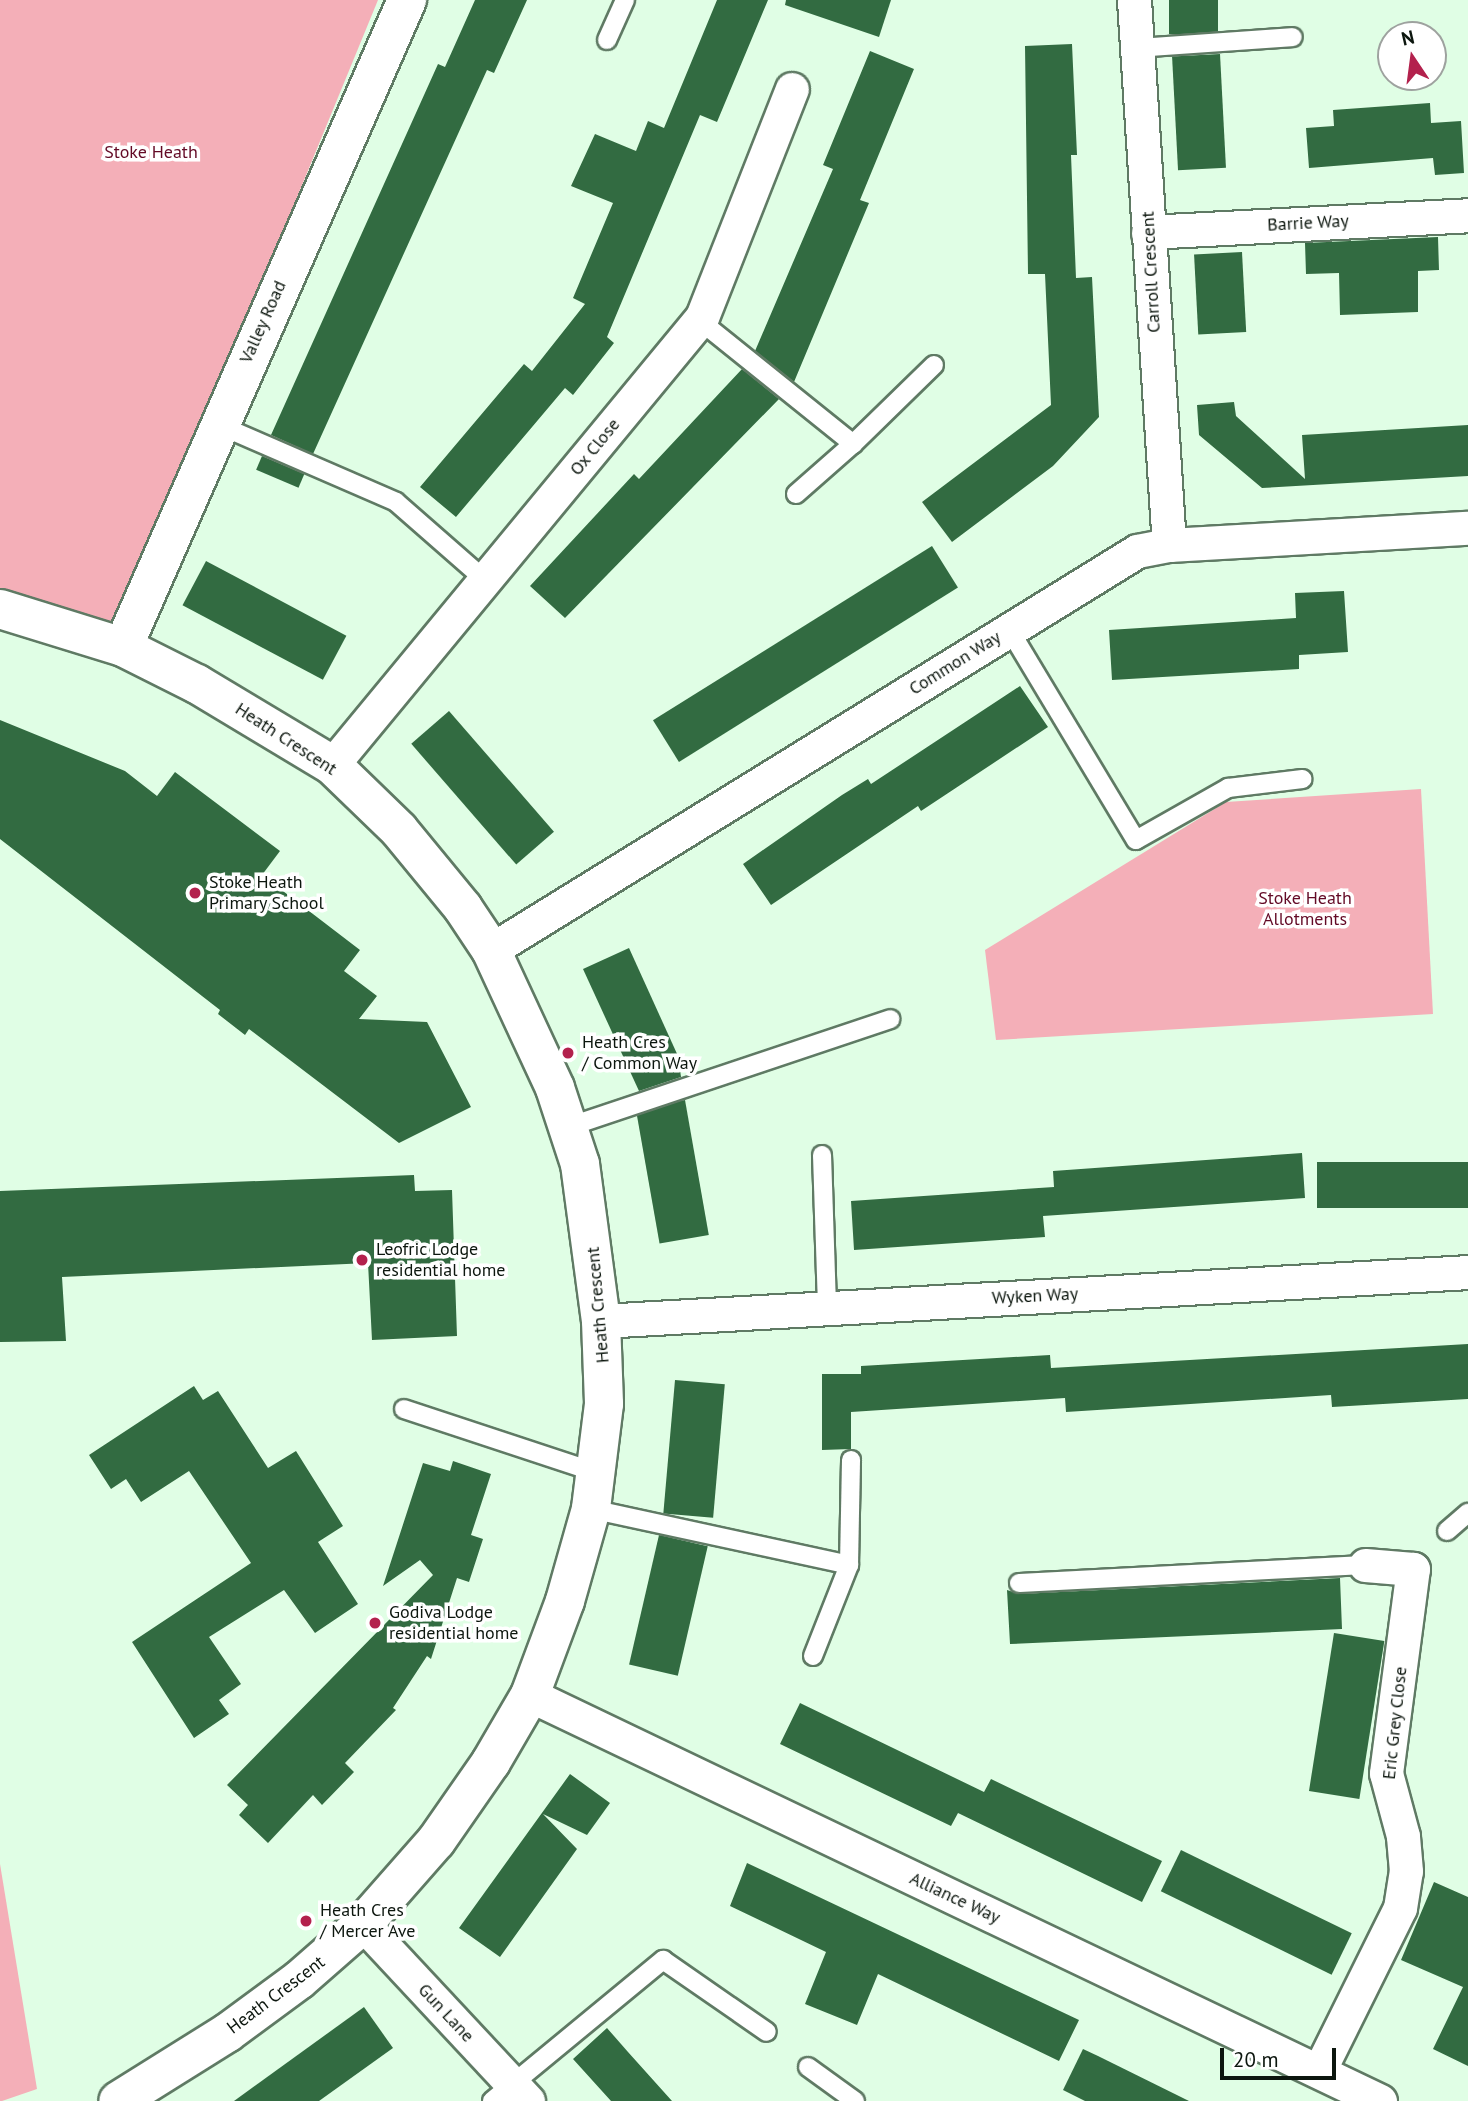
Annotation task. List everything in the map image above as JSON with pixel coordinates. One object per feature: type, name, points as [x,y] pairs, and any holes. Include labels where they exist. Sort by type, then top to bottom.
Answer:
[{"type":"street","name":"Valley Road","points":[[123,647],[218,424],[407,0]]},
{"type":"street","name":"Carroll Crescent","points":[[1135,0],[1168,545]]},
{"type":"street","name":"Ox Close","points":[[332,765],[699,320],[792,89]]},
{"type":"street","name":"Barrie Way","points":[[1148,232],[1468,215]]},
{"type":"street","name":"Common Way","points":[[491,950],[1138,551],[1168,545],[1468,528]]},
{"type":"street","name":"Heath Crescent","points":[[0,609],[123,647],[266,722],[332,765],[399,831],[463,908],[491,950],[555,1088],[580,1164],[601,1321],[604,1404],[595,1491],[565,1601],[530,1695],[491,1762],[436,1841],[363,1924],[299,1980],[227,2033],[118,2101]]},
{"type":"street","name":"Wyken Way","points":[[601,1321],[1468,1272]]},
{"type":"street","name":"Eric Grey Close","points":[[1319,2071],[1399,1908],[1406,1871],[1403,1836],[1386,1773],[1413,1569],[1364,1565]]},
{"type":"street","name":"Alliance Way","points":[[530,1695],[1380,2101]]},
{"type":"street","name":"Gun Lane","points":[[363,1924],[511,2095]]},
{"type":"lane","points":[[607,40],[625,0]]},
{"type":"lane","points":[[1138,48],[1293,37]]},
{"type":"lane","points":[[699,320],[853,444]]},
{"type":"lane","points":[[796,494],[853,444],[934,365]]},
{"type":"lane","points":[[218,424],[396,502],[485,580]]},
{"type":"lane","points":[[1009,629],[1136,840],[1228,788],[1301,779]]},
{"type":"lane","points":[[568,1127],[890,1020]]},
{"type":"lane","points":[[822,1155],[827,1308]]},
{"type":"lane","points":[[404,1409],[595,1491],[849,1565]]},
{"type":"lane","points":[[813,1656],[849,1565],[851,1460]]},
{"type":"lane","points":[[1447,1531],[1468,1513]]},
{"type":"lane","points":[[1020,1583],[1364,1565]]},
{"type":"lane","points":[[511,2095],[663,1961],[766,2032]]},
{"type":"lane","points":[[808,2067],[855,2101]]},
{"type":"green space","name":"Stoke Heath","points":[[0,0],[378,0],[206,419],[114,624],[0,590]]},
{"type":"green space","name":"Stoke Heath Allotments","points":[[1421,789],[1433,1014],[996,1040],[985,950],[1226,802]]},
{"type":"green space","points":[[0,1864],[37,2089],[2,2101],[0,2101]]},
{"type":"building","points":[[475,0],[527,0],[494,73],[487,70],[313,454],[271,435],[438,64],[445,67]]},
{"type":"building","points":[[717,0],[768,0],[717,122],[700,115],[607,337],[614,343],[573,395],[565,388],[456,517],[420,487],[524,364],[532,371],[585,304],[573,298],[613,203],[571,186],[595,134],[636,151],[648,121],[664,128]]},
{"type":"building","points":[[786,0],[891,0],[879,37],[785,5]]},
{"type":"building","points":[[1169,0],[1218,0],[1218,34],[1169,34]]},
{"type":"building","points":[[1072,44],[1077,155],[1071,155],[1076,278],[1092,277],[1099,417],[1053,466],[952,542],[922,502],[1051,405],[1045,274],[1028,274],[1025,46]]},
{"type":"building","points":[[870,51],[914,69],[860,200],[869,203],[794,382],[755,351],[833,169],[823,165]]},
{"type":"building","points":[[1220,54],[1226,168],[1178,170],[1172,57]]},
{"type":"building","points":[[1430,103],[1431,123],[1461,121],[1464,173],[1435,175],[1433,158],[1309,168],[1306,128],[1334,126],[1333,110]]},
{"type":"building","points":[[1438,237],[1439,270],[1418,271],[1418,312],[1340,315],[1339,273],[1306,274],[1305,243]]},
{"type":"building","points":[[1242,252],[1246,332],[1198,334],[1194,255]]},
{"type":"building","points":[[742,369],[779,399],[565,618],[530,586],[634,474],[639,479]]},
{"type":"building","points":[[1234,402],[1236,416],[1305,479],[1302,435],[1468,425],[1468,476],[1262,488],[1199,435],[1197,405]]},
{"type":"building","points":[[262,456],[304,474],[298,488],[256,470]]},
{"type":"building","points":[[932,546],[958,588],[679,762],[653,720]]},
{"type":"building","points":[[206,561],[346,636],[323,680],[183,605]]},
{"type":"building","points":[[1344,591],[1348,652],[1299,655],[1299,669],[1112,680],[1109,630],[1296,618],[1295,593]]},
{"type":"building","points":[[1020,686],[1048,727],[921,811],[918,806],[771,905],[743,864],[842,795],[868,779],[871,784]]},
{"type":"building","points":[[449,711],[554,832],[516,865],[411,744]]},
{"type":"building","points":[[0,720],[125,771],[157,796],[175,772],[280,851],[262,875],[360,950],[344,971],[377,996],[359,1019],[427,1022],[471,1107],[399,1143],[249,1029],[245,1035],[218,1014],[220,1010],[0,839]]},
{"type":"building","points":[[629,948],[678,1056],[681,1077],[639,1091],[583,969]]},
{"type":"building","points":[[685,1100],[709,1235],[660,1244],[636,1109]]},
{"type":"building","points":[[1302,1153],[1305,1198],[1043,1216],[1045,1237],[854,1250],[851,1201],[1054,1187],[1053,1171]]},
{"type":"building","points":[[1317,1162],[1468,1162],[1468,1208],[1317,1208]]},
{"type":"building","name":"Leofric Lodge residential home","points":[[414,1175],[415,1191],[452,1190],[457,1336],[372,1340],[368,1263],[62,1277],[66,1341],[0,1342],[0,1191]]},
{"type":"building","points":[[1468,1344],[1468,1399],[1332,1407],[1331,1395],[1066,1412],[1065,1398],[851,1412],[851,1449],[822,1450],[822,1374],[861,1374],[861,1366],[1050,1355],[1051,1368]]},
{"type":"building","points":[[675,1380],[725,1384],[713,1518],[663,1513]]},
{"type":"building","points":[[194,1386],[203,1400],[218,1391],[268,1468],[296,1451],[343,1526],[318,1542],[358,1604],[315,1633],[284,1590],[209,1637],[241,1684],[219,1700],[229,1714],[194,1738],[132,1642],[251,1563],[189,1471],[141,1502],[126,1479],[111,1489],[89,1455]]},
{"type":"building","points":[[453,1461],[491,1474],[471,1535],[483,1539],[469,1582],[457,1578],[431,1659],[427,1656],[393,1708],[396,1710],[345,1763],[354,1772],[322,1805],[313,1795],[268,1843],[239,1815],[248,1805],[227,1785],[433,1575],[420,1560],[383,1586],[423,1463],[450,1471]]},
{"type":"building","points":[[659,1535],[708,1546],[678,1676],[629,1665]]},
{"type":"building","points":[[1340,1578],[1342,1629],[1010,1644],[1007,1590],[1020,1594]]},
{"type":"building","points":[[1334,1633],[1384,1641],[1359,1799],[1309,1791]]},
{"type":"building","points":[[800,1703],[984,1792],[991,1779],[1162,1861],[1142,1902],[958,1813],[951,1826],[780,1744]]},
{"type":"building","points":[[570,1774],[610,1803],[587,1835],[543,1814],[577,1849],[500,1957],[459,1928]]},
{"type":"building","points":[[1181,1850],[1352,1933],[1332,1975],[1161,1891]]},
{"type":"building","points":[[747,1863],[1079,2020],[1059,2061],[878,1974],[857,2025],[805,2004],[826,1952],[730,1906]]},
{"type":"building","points":[[1434,1882],[1468,1897],[1468,2066],[1433,2049],[1463,1987],[1401,1960]]},
{"type":"building","points":[[364,2007],[393,2048],[319,2101],[234,2101]]},
{"type":"building","points":[[607,2028],[672,2101],[611,2101],[573,2059]]},
{"type":"building","points":[[1083,2049],[1189,2101],[1085,2101],[1063,2090]]},
{"type":"place","name":"Stoke Heath Primary School","points":[[195,893]]},
{"type":"place","name":"Heath Cres / Common Way","points":[[568,1053]]},
{"type":"place","name":"Leofric Lodge residential home","points":[[362,1260]]},
{"type":"place","name":"Godiva Lodge residential home","points":[[375,1623]]},
{"type":"place","name":"Heath Cres / Mercer Ave","points":[[306,1921]]}]
